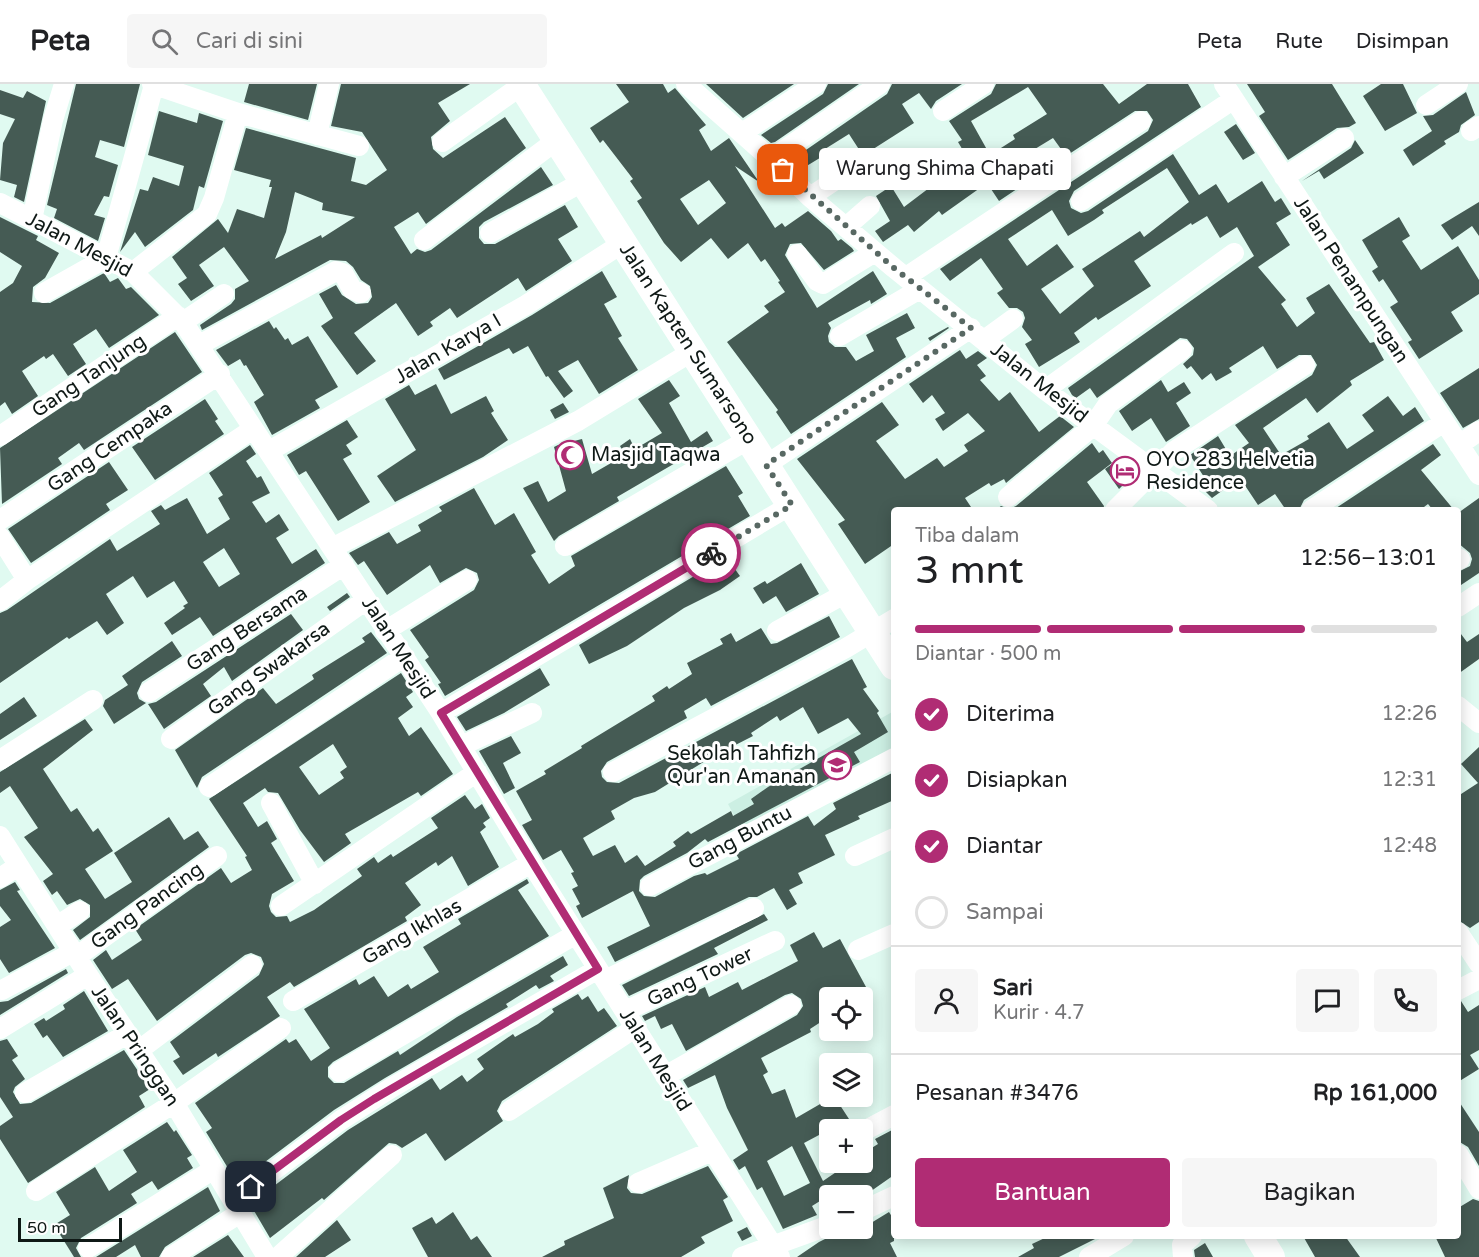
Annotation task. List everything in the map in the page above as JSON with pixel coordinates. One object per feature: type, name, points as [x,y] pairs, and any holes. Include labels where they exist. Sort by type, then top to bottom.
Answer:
[{"type":"highway","name":"Jalan Kapten Sumarsono","points":[[522,84],[848,592],[884,626],[891,654]]},
{"type":"highway","points":[[1241,1239],[1252,1257]]},
{"type":"highway","points":[[1260,1239],[1271,1257]]},
{"type":"street","points":[[32,220],[53,120],[64,84]]},
{"type":"street","points":[[44,293],[106,258],[153,84],[238,113],[359,146]]},
{"type":"street","points":[[317,135],[329,84]]},
{"type":"street","points":[[442,142],[522,84]]},
{"type":"street","name":"Jalan Mesjid","points":[[686,84],[874,252],[1045,390],[1204,507]]},
{"type":"street","points":[[742,133],[816,84]]},
{"type":"street","points":[[771,159],[880,84]]},
{"type":"street","points":[[943,111],[984,84]]},
{"type":"street","points":[[1426,105],[1458,84]]},
{"type":"street","points":[[1081,201],[1229,92]]},
{"type":"street","name":"Jalan Penampungan","points":[[1229,92],[1479,475]]},
{"type":"street","points":[[133,272],[207,214],[214,198],[238,113]]},
{"type":"street","points":[[840,336],[1141,122]]},
{"type":"street","points":[[1284,177],[1344,138]]},
{"type":"street","points":[[424,240],[557,140]]},
{"type":"street","points":[[810,197],[861,163]]},
{"type":"street","points":[[490,233],[584,181]]},
{"type":"street","name":"Jalan Mesjid","points":[[0,203],[133,272],[181,319],[220,374],[253,429],[334,547],[402,658],[441,713],[531,863],[776,1252]]},
{"type":"street","points":[[846,227],[870,206]]},
{"type":"street","name":"Jalan Karya I","points":[[269,451],[526,305],[623,243]]},
{"type":"street","points":[[797,254],[817,281],[824,284],[874,252]]},
{"type":"street","points":[[1045,390],[1234,253]]},
{"type":"street","points":[[199,345],[336,271],[343,273],[352,289],[361,293]]},
{"type":"street","name":"Gang Tanjung","points":[[0,436],[181,319],[224,294]]},
{"type":"street","points":[[766,465],[977,334],[1013,319]]},
{"type":"street","points":[[1008,497],[1094,426],[1108,404],[1182,350]]},
{"type":"street","points":[[334,547],[578,421],[693,351]]},
{"type":"street","points":[[1118,507],[1174,451],[1305,365]]},
{"type":"street","name":"Gang Cempaka","points":[[0,519],[220,374]]},
{"type":"street","points":[[1316,507],[1444,422]]},
{"type":"street","points":[[0,602],[27,580],[253,429]]},
{"type":"street","points":[[1459,445],[1479,431]]},
{"type":"street","points":[[565,546],[749,439]]},
{"type":"street","points":[[441,713],[792,505]]},
{"type":"street","points":[[0,537],[27,580]]},
{"type":"street","name":"Gang Bersama","points":[[149,692],[344,565]]},
{"type":"street","points":[[385,631],[467,580]]},
{"type":"street","points":[[777,631],[848,592]]},
{"type":"street","points":[[1461,605],[1479,593]]},
{"type":"street","name":"Gang Swakarsa","points":[[171,739],[366,600]]},
{"type":"street","points":[[613,772],[884,626]]},
{"type":"street","points":[[209,787],[402,658]]},
{"type":"street","points":[[0,760],[93,700]]},
{"type":"street","points":[[1461,708],[1479,723]]},
{"type":"street","points":[[461,746],[532,713]]},
{"type":"street","name":"Gang Buntu","points":[[650,886],[891,760]]},
{"type":"street","points":[[281,906],[477,772]]},
{"type":"street","points":[[271,802],[315,884]]},
{"type":"street","name":"Jalan Pringgan","points":[[0,836],[88,975],[174,1103],[267,1257]]},
{"type":"street","points":[[855,856],[891,839]]},
{"type":"street","name":"Gang Pancing","points":[[2,990],[75,955],[217,856]]},
{"type":"street","name":"Gang Ikhlas","points":[[293,1000],[531,863]]},
{"type":"street","points":[[0,878],[18,866]]},
{"type":"street","points":[[171,1257],[237,1207],[341,1120],[602,974],[754,908]]},
{"type":"street","points":[[57,926],[80,911]]},
{"type":"street","points":[[339,1072],[576,934]]},
{"type":"street","points":[[858,950],[891,935]]},
{"type":"street","points":[[1461,937],[1479,964]]},
{"type":"street","name":"Gang Tower","points":[[509,1111],[630,1020],[775,941]]},
{"type":"street","points":[[138,1051],[252,965]]},
{"type":"street","points":[[0,1029],[88,975]]},
{"type":"street","points":[[1461,988],[1479,979]]},
{"type":"street","points":[[664,1076],[792,1005]]},
{"type":"street","points":[[36,1191],[174,1103],[281,1028]]},
{"type":"street","points":[[25,1093],[128,1034]]},
{"type":"street","points":[[873,1126],[891,1117]]},
{"type":"street","points":[[638,1183],[712,1151]]},
{"type":"street","points":[[278,1257],[392,1155]]},
{"type":"street","points":[[1461,1159],[1479,1189]]},
{"type":"street","points":[[88,1248],[214,1169]]},
{"type":"street","points":[[873,1206],[891,1198]]},
{"type":"street","points":[[742,1257],[776,1252],[819,1230]]},
{"type":"street","points":[[1089,1257],[1119,1239]]},
{"type":"street","points":[[1184,1257],[1182,1245],[1189,1239]]},
{"type":"shaded area","name":"Sekolah Tahfizh Qur'an Amanan","points":[[891,713],[891,757],[742,830],[728,804]]},
{"type":"building","points":[[76,84],[140,84],[124,147],[100,140],[95,157],[118,165],[109,197],[104,196],[94,215],[105,218],[98,241],[54,218],[57,209],[47,205]]},
{"type":"building","points":[[249,84],[317,84],[308,120],[244,102]]},
{"type":"building","points":[[341,84],[470,84],[438,103],[450,121],[431,137],[433,149],[443,158],[505,117],[526,148],[426,224],[418,212],[394,227],[411,254],[417,249],[425,252],[431,250],[541,167],[553,185],[484,222],[479,227],[479,238],[484,244],[495,244],[565,205],[578,227],[558,239],[572,261],[526,291],[518,278],[457,318],[450,308],[430,322],[433,326],[418,336],[396,303],[354,333],[376,361],[357,375],[321,326],[333,318],[319,294],[336,285],[342,295],[356,304],[368,303],[372,297],[370,286],[361,280],[346,261],[330,260],[202,330],[200,325],[231,304],[235,299],[235,289],[249,281],[224,247],[199,265],[214,286],[191,301],[178,284],[187,278],[172,257],[218,219],[228,233],[237,209],[264,218],[272,187],[269,187],[271,180],[234,170],[246,128],[356,158],[351,181],[366,185],[387,170],[362,132],[331,126]],"holes":[[[295,192],[323,203],[322,210],[355,217],[322,238],[321,235],[275,259],[286,232]]]},
{"type":"building","points":[[616,84],[663,84],[668,93],[675,88],[706,125],[699,130],[711,151],[729,138],[759,182],[735,166],[775,228],[782,223],[785,227],[808,211],[831,231],[838,241],[841,239],[852,248],[854,251],[824,270],[801,243],[790,244],[785,255],[817,308],[873,271],[887,294],[871,304],[870,300],[828,323],[831,328],[828,336],[829,342],[835,347],[846,347],[856,361],[874,351],[866,335],[907,313],[915,328],[896,338],[906,357],[791,434],[776,412],[778,410],[727,342],[769,312],[764,306],[785,292],[778,282],[780,281],[765,259],[761,262],[748,243],[728,259],[711,238],[681,262],[664,243],[637,201],[642,198],[630,181],[633,179],[603,140],[600,143],[590,128],[629,102]],"holes":[[[709,180],[726,203],[698,225],[680,199]]]},
{"type":"building","points":[[706,84],[794,84],[743,118]]},
{"type":"building","points":[[828,84],[859,84],[775,142],[771,143],[761,135],[823,94]]},
{"type":"building","points":[[892,84],[962,84],[936,101],[931,109],[919,93],[902,104],[914,123],[867,153],[860,151],[849,134],[825,149],[828,153],[800,170],[790,161],[887,94]]},
{"type":"building","points":[[996,84],[1103,84],[1119,104],[1147,84],[1188,84],[1201,107],[1074,191],[1069,201],[1071,208],[1081,213],[1088,211],[1173,154],[1199,195],[1216,184],[1228,203],[1262,181],[1275,202],[1281,198],[1291,214],[1276,223],[1290,245],[1258,267],[1286,300],[1281,304],[1297,327],[1315,313],[1306,298],[1329,284],[1370,343],[1374,342],[1384,360],[1350,381],[1352,385],[1317,413],[1306,398],[1263,428],[1281,455],[1309,439],[1307,436],[1329,422],[1347,449],[1374,431],[1362,415],[1388,396],[1403,416],[1415,407],[1424,421],[1304,500],[1300,507],[1284,507],[1275,494],[1258,505],[1240,478],[1212,498],[1197,483],[1204,477],[1190,455],[1218,436],[1230,456],[1249,443],[1235,425],[1312,375],[1317,365],[1311,355],[1299,355],[1277,369],[1263,346],[1229,368],[1232,372],[1216,381],[1211,373],[1202,380],[1191,366],[1187,369],[1183,364],[1193,355],[1194,348],[1187,339],[1180,338],[1097,398],[1090,388],[1076,398],[1068,388],[1254,256],[1237,227],[1220,238],[1207,216],[1192,225],[1191,223],[1134,261],[1151,286],[1098,320],[1096,317],[1074,333],[1080,342],[1039,367],[1025,344],[1032,340],[1022,327],[1025,318],[1023,312],[1017,308],[1009,308],[997,293],[1003,289],[981,258],[950,281],[940,269],[1148,131],[1153,120],[1147,111],[1135,111],[1066,156],[1053,138],[1030,152],[1044,171],[999,201],[987,183],[942,215],[939,211],[914,232],[908,225],[883,242],[875,231],[890,221],[876,196],[891,186],[904,207],[937,182],[939,186],[971,164],[958,142],[962,140],[949,121],[991,94]],"holes":[[[1028,87],[1047,114],[1013,135],[1015,139],[990,155],[971,121]],[[1167,168],[1189,202],[1144,237],[1140,231],[1082,269],[1094,286],[1060,314],[1041,289],[1074,267],[1057,244],[1027,266],[1008,239],[1052,210],[1068,236],[1104,213],[1102,210]]]},
{"type":"building","points":[[1247,84],[1332,84],[1356,123],[1349,127],[1337,128],[1288,160],[1259,116],[1265,112]]},
{"type":"building","points":[[1381,84],[1403,84],[1417,113],[1385,131],[1363,96]]},
{"type":"building","points":[[0,90],[23,98],[27,91],[46,101],[24,202],[14,197],[17,185],[0,180],[3,143],[15,119],[0,114]]},
{"type":"building","points":[[1466,92],[1475,115],[1461,125],[1459,132],[1444,141],[1446,144],[1413,166],[1403,150],[1432,131],[1423,116],[1433,115]]},
{"type":"building","points":[[159,111],[197,123],[199,113],[223,121],[204,188],[199,186],[193,210],[145,247],[135,232],[120,252],[140,189],[148,191],[153,177],[179,186],[184,166],[148,155]]},
{"type":"building","points":[[1236,124],[1255,153],[1243,160],[1224,132]]},
{"type":"building","points":[[1355,140],[1364,153],[1324,179],[1319,171],[1302,181],[1351,148]]},
{"type":"building","points":[[767,173],[780,185],[774,194],[760,184]]},
{"type":"building","points":[[1479,202],[1479,236],[1472,226],[1452,240],[1441,225]]},
{"type":"building","points":[[0,217],[38,236],[36,240],[59,253],[45,278],[33,287],[32,302],[50,303],[104,273],[110,282],[118,278],[126,289],[131,287],[159,315],[109,348],[96,329],[73,344],[86,364],[68,376],[53,354],[46,359],[44,356],[22,371],[38,396],[12,414],[5,402],[0,406],[0,292],[13,283],[22,266],[0,252]]},
{"type":"building","points":[[1399,217],[1410,236],[1402,241],[1421,270],[1458,246],[1479,280],[1479,294],[1451,312],[1463,331],[1419,359],[1408,342],[1412,340],[1390,307],[1398,302],[1383,279],[1379,282],[1372,271],[1378,267],[1362,240]]},
{"type":"building","points":[[602,271],[617,297],[604,304],[622,336],[618,338],[638,370],[599,394],[578,360],[558,371],[573,391],[564,398],[548,376],[546,377],[528,346],[513,354],[509,348],[444,380],[438,369],[532,315]]},
{"type":"building","points":[[269,321],[285,340],[288,338],[292,345],[308,336],[338,387],[315,400],[320,408],[272,435],[254,402],[264,395],[246,365],[244,366],[240,359],[228,366],[216,350]]},
{"type":"building","points":[[948,327],[930,341],[928,338]]},
{"type":"building","points":[[175,332],[202,372],[84,450],[79,443],[58,458],[62,464],[2,504],[0,448]]},
{"type":"building","points":[[960,350],[966,359],[978,351],[987,358],[977,365],[986,376],[980,380],[999,401],[1010,392],[1039,432],[1060,416],[1074,427],[1006,483],[1004,479],[991,486],[989,483],[965,498],[971,507],[891,507],[891,546],[865,564],[838,524],[845,520],[797,459],[882,402],[899,425],[876,441],[905,479],[937,458],[944,467],[968,451],[964,445],[985,431],[968,413],[943,431],[935,419],[945,413],[932,395],[923,403],[909,384]]},
{"type":"building","points":[[1479,368],[1479,419],[1463,428],[1440,393]]},
{"type":"building","points":[[669,380],[680,396],[669,403],[691,442],[707,431],[713,441],[617,497],[619,501],[554,541],[523,488],[538,481],[548,502],[566,491],[554,447],[558,445],[582,439],[592,474],[625,455],[620,446],[630,439],[635,449],[662,433],[638,399]]},
{"type":"building","points":[[1161,380],[1168,392],[1184,382],[1191,393],[1176,403],[1190,426],[1166,442],[1151,418],[1132,431],[1119,411]]},
{"type":"building","points":[[436,384],[451,414],[486,396],[494,411],[491,413],[508,440],[483,457],[395,502],[377,476],[416,450],[385,399],[409,385],[415,395]]},
{"type":"building","points":[[205,399],[218,419],[215,421],[224,434],[155,480],[132,447]]},
{"type":"building","points":[[563,403],[569,412],[555,419],[550,410]]},
{"type":"building","points":[[347,420],[358,437],[346,445],[352,454],[343,459],[370,502],[338,521],[306,471],[299,475],[287,455]]},
{"type":"building","points":[[1092,443],[1099,453],[1103,450],[1112,463],[1087,482],[1104,507],[1014,507]]},
{"type":"building","points":[[1433,444],[1441,455],[1421,470],[1452,507],[1430,507],[1428,504],[1424,507],[1338,507]]},
{"type":"building","points":[[250,445],[256,454],[246,461],[257,478],[261,476],[270,493],[252,502],[266,523],[279,514],[289,530],[276,538],[292,564],[316,549],[325,563],[213,636],[200,617],[172,635],[164,623],[185,608],[183,606],[188,603],[174,581],[147,598],[133,576],[106,594],[124,623],[107,635],[97,621],[69,639],[67,637],[0,683],[0,613],[110,539],[117,551],[160,524],[151,511],[161,505],[165,510],[187,498],[207,534],[230,519],[218,498],[223,495],[209,473]],"holes":[[[224,548],[240,574],[219,587],[203,562]]]},
{"type":"building","points":[[1119,459],[1134,474],[1119,489],[1105,469]]},
{"type":"building","points":[[109,462],[128,490],[106,504],[110,510],[31,563],[8,529]]},
{"type":"building","points":[[726,466],[743,493],[738,496],[750,516],[445,696],[438,684],[441,683],[425,660],[429,657],[410,630],[474,590],[479,580],[477,573],[466,568],[440,583],[430,565],[387,595],[364,561],[358,565],[349,553],[389,532],[397,544],[421,531],[418,525],[442,511],[439,507],[474,488],[495,525],[514,513],[536,552],[531,555],[549,584],[575,566],[571,556]]},
{"type":"building","points":[[1479,498],[1479,573],[1461,585],[1461,570],[1470,566],[1472,559],[1470,553],[1461,546],[1461,511]]},
{"type":"building","points":[[726,557],[740,576],[720,590],[684,608],[627,646],[589,664],[579,645]]},
{"type":"building","points":[[801,563],[819,594],[786,612],[776,596],[763,604],[753,588],[765,581],[767,584]]},
{"type":"building","points":[[347,593],[350,597],[330,611],[327,607]]},
{"type":"building","points":[[291,614],[303,630],[232,681],[224,667],[203,684],[211,696],[164,729],[148,704],[156,702]]},
{"type":"building","points":[[829,616],[840,637],[711,706],[706,698],[684,711],[687,718],[607,762],[601,771],[602,777],[607,782],[619,783],[852,659],[867,687],[863,689],[879,711],[877,713],[888,732],[854,752],[860,762],[708,842],[705,839],[687,853],[644,876],[640,880],[639,891],[644,896],[655,897],[694,876],[705,873],[707,875],[739,859],[736,854],[808,816],[814,826],[836,809],[833,803],[891,774],[891,801],[858,816],[860,819],[825,835],[835,855],[798,873],[803,883],[789,890],[797,904],[787,910],[774,888],[757,897],[749,897],[615,962],[607,947],[650,926],[633,891],[582,918],[576,906],[580,904],[572,889],[578,886],[571,873],[574,872],[561,850],[543,860],[522,825],[532,820],[516,791],[546,774],[544,771],[582,748],[581,746],[655,701],[652,696],[667,686],[669,689],[692,674],[687,663],[723,644],[720,639],[731,633],[736,642],[761,628],[771,644]],"holes":[[[803,707],[818,734],[848,718],[861,734],[768,787],[751,799],[754,804],[733,816],[731,811],[691,834],[688,831],[673,842],[676,846],[645,866],[637,855],[625,863],[615,845],[593,856],[583,838],[615,819],[611,811],[634,798],[655,792],[710,758],[753,736],[751,733],[777,716],[780,721]]]},
{"type":"building","points":[[371,632],[387,653],[202,777],[197,788],[175,750],[263,688],[276,704],[314,679],[312,675],[365,642],[362,638]]},
{"type":"building","points":[[1461,634],[1467,642],[1479,634],[1479,659],[1461,672]]},
{"type":"building","points":[[172,641],[182,656],[142,682],[137,693],[139,699],[146,703],[114,724],[103,706],[105,700],[128,685],[122,676]]},
{"type":"building","points":[[540,668],[550,685],[504,713],[466,731],[457,717]]},
{"type":"building","points":[[401,673],[413,692],[406,697],[413,707],[398,718],[409,736],[421,727],[453,774],[421,796],[418,792],[345,834],[351,843],[324,862],[300,830],[278,793],[268,792],[265,788],[243,803],[258,827],[267,821],[277,839],[271,843],[294,881],[272,894],[269,906],[271,912],[276,917],[287,916],[290,922],[314,910],[362,876],[357,869],[374,857],[378,863],[391,854],[393,857],[438,828],[431,818],[465,795],[475,809],[482,804],[490,818],[483,823],[486,827],[480,832],[499,867],[468,886],[452,856],[438,866],[436,862],[405,883],[421,905],[405,917],[407,921],[294,987],[290,982],[267,997],[280,1016],[218,1057],[216,1053],[183,1075],[173,1061],[180,1057],[170,1042],[259,975],[264,964],[261,957],[251,953],[245,955],[157,1021],[128,979],[112,989],[93,960],[106,950],[112,960],[142,940],[135,929],[221,868],[231,883],[252,870],[245,857],[247,856],[209,799]],"holes":[[[333,744],[347,767],[340,772],[344,778],[319,795],[299,767]]]},
{"type":"building","points":[[24,697],[37,716],[0,740],[0,714]]},
{"type":"building","points":[[85,719],[93,730],[43,769],[71,812],[77,808],[93,832],[98,828],[113,851],[85,869],[105,899],[132,882],[114,853],[169,817],[184,840],[198,831],[209,847],[80,940],[73,930],[90,917],[90,905],[80,899],[67,905],[57,891],[52,895],[43,881],[53,874],[24,837],[38,828],[10,786],[0,793],[0,772]]},
{"type":"building","points":[[511,736],[521,753],[503,763],[515,788],[504,794],[479,751]]},
{"type":"building","points":[[1479,747],[1479,922],[1470,928],[1461,922],[1461,794],[1478,783],[1461,764]]},
{"type":"building","points":[[527,879],[529,883],[518,890],[549,936],[333,1062],[328,1067],[328,1077],[334,1083],[344,1083],[398,1051],[400,1055],[457,1017],[563,956],[568,965],[550,976],[554,981],[539,989],[536,985],[506,1004],[508,1007],[334,1110],[237,1183],[206,1132],[212,1128],[195,1103],[286,1039],[289,1043],[296,1039],[311,1061],[330,1048],[304,1009],[356,979],[359,985],[374,976],[388,997],[408,984],[411,989],[439,972],[423,947],[461,924],[458,919]]},
{"type":"building","points":[[15,882],[20,890],[17,891],[55,948],[9,973],[0,959],[0,927],[11,920],[0,906],[0,890]]},
{"type":"building","points":[[764,914],[768,920],[714,948],[718,954],[629,996],[622,985]]},
{"type":"building","points":[[814,932],[823,948],[840,939],[866,987],[819,987],[819,1023],[810,1029],[811,1032],[761,1058],[768,1072],[763,1075],[772,1094],[785,1089],[796,1118],[819,1105],[819,1107],[841,1107],[849,1119],[819,1119],[819,1135],[804,1143],[823,1181],[835,1173],[873,1173],[873,1147],[878,1144],[875,1139],[891,1131],[891,1177],[873,1190],[873,1185],[819,1185],[819,1202],[812,1206],[817,1215],[783,1229],[762,1187],[757,1190],[745,1166],[739,1170],[733,1160],[748,1150],[727,1108],[715,1075],[688,1088],[683,1080],[797,1015],[803,1006],[801,999],[792,993],[785,995],[686,1051],[672,1024],[661,1029],[655,1016],[645,1021],[642,1016],[705,987],[709,997],[738,982],[742,990],[798,961],[790,945]],"holes":[[[792,1146],[810,1183],[784,1196],[767,1161]]]},
{"type":"building","points":[[66,969],[68,973],[0,1015],[0,1002],[8,1001]]},
{"type":"building","points":[[84,991],[108,1031],[63,1057],[47,1035],[43,1038],[34,1024],[44,1018],[46,1021],[65,1009],[63,1005]]},
{"type":"building","points":[[578,994],[582,1000],[588,996],[598,1012],[604,1008],[617,1026],[502,1101],[497,1111],[503,1121],[445,1161],[426,1133],[402,1148],[389,1143],[324,1200],[322,1198],[270,1238],[250,1204],[348,1130],[432,1078],[440,1090],[462,1075],[467,1082],[484,1069],[477,1059],[513,1034],[515,1037],[538,1024],[554,1012],[552,1009]]},
{"type":"building","points":[[1461,1001],[1468,1012],[1479,1005],[1479,1050],[1470,1055],[1479,1069],[1461,1080]]},
{"type":"building","points":[[7,1039],[18,1056],[12,1060],[25,1079],[15,1087],[13,1092],[20,1104],[31,1103],[124,1050],[150,1089],[139,1096],[145,1107],[28,1183],[0,1139],[0,1126],[13,1117],[0,1097],[0,1041]]},
{"type":"building","points":[[1461,1105],[1479,1132],[1479,1166],[1468,1147],[1461,1143]]},
{"type":"building","points":[[167,1122],[174,1132],[176,1130],[192,1155],[187,1158],[193,1168],[158,1190],[152,1181],[131,1194],[137,1203],[81,1238],[76,1248],[81,1257],[74,1257],[54,1225],[70,1215],[56,1192],[95,1167],[109,1191],[137,1172],[123,1150]]},
{"type":"building","points":[[708,1166],[728,1197],[723,1200],[733,1221],[701,1237],[705,1243],[681,1257],[542,1257],[565,1245],[564,1241],[614,1218],[603,1188],[629,1175],[627,1188],[631,1193],[642,1194]]},
{"type":"building","points":[[208,1187],[220,1211],[165,1247],[159,1257],[141,1257],[135,1245],[116,1257],[96,1257]]},
{"type":"building","points":[[1473,1199],[1479,1201],[1479,1257],[1445,1257],[1436,1239],[1461,1239],[1461,1206]]},
{"type":"building","points":[[453,1212],[471,1240],[477,1236],[492,1257],[428,1257],[412,1228],[432,1217],[436,1224]]},
{"type":"building","points":[[889,1212],[891,1239],[894,1239],[890,1243],[897,1257],[797,1257],[825,1239],[873,1239],[873,1222]]},
{"type":"building","points":[[337,1220],[351,1240],[325,1257],[296,1257]]},
{"type":"building","points":[[747,1227],[752,1236],[742,1241],[737,1232]]},
{"type":"building","points":[[228,1235],[244,1257],[193,1257]]},
{"type":"building","points":[[1043,1239],[1095,1239],[1059,1257],[1018,1257],[1034,1248],[1032,1244]]},
{"type":"building","points":[[1305,1239],[1347,1239],[1360,1257],[1315,1257]]},
{"type":"building","points":[[1205,1243],[1213,1257],[1195,1257],[1194,1250]]},
{"type":"way so far","points":[[711,553],[792,505],[766,465],[971,328],[894,268],[810,197],[783,170]]},
{"type":"place","name":"Warung Shima Chapati","points":[[783,170]]},
{"type":"place","name":"Masjid Taqwa","points":[[570,455]]},
{"type":"place","name":"OYO 283 Helvetia Residence","points":[[1125,471]]},
{"type":"place","name":"Sekolah Tahfizh Qur'an Amanan","points":[[837,765]]},
{"type":"route","points":[[251,1187],[341,1120],[374,1099],[598,969],[441,713],[711,553]]}]
